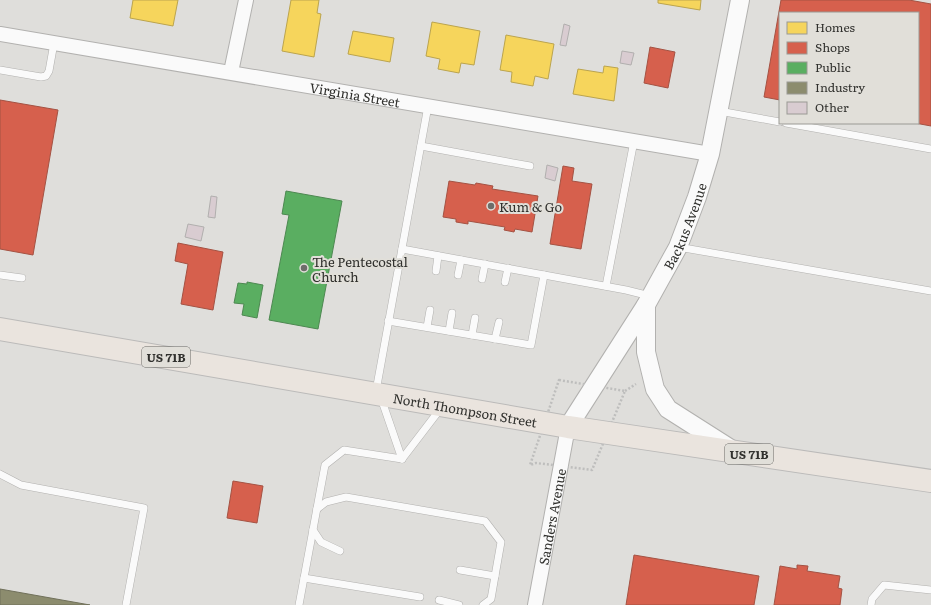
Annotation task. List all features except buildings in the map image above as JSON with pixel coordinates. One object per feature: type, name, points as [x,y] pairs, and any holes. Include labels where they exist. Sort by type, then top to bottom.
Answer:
[{"type":"main road","name":"North Thompson Street","points":[[0,329],[568,427],[931,481]]},
{"type":"street","points":[[230,72],[246,0]]},
{"type":"street","name":"Backus Avenue","points":[[568,427],[648,300],[678,247],[697,198],[710,154],[740,0]]},
{"type":"street","name":"Virginia Street","points":[[0,34],[710,154]]},
{"type":"street","points":[[648,300],[646,352],[655,389],[668,409],[737,452]]},
{"type":"street","name":"Sanders Avenue","points":[[535,605],[568,427]]},
{"type":"lane","points":[[0,70],[41,77],[46,76],[49,71],[54,43]]},
{"type":"lane","points":[[402,458],[377,394],[388,321],[428,106]]},
{"type":"lane","points":[[718,111],[779,122]]},
{"type":"lane","points":[[792,124],[931,149]]},
{"type":"lane","points":[[606,286],[634,141]]},
{"type":"lane","points":[[420,146],[530,166]]},
{"type":"lane","points":[[678,247],[931,292]]},
{"type":"lane","points":[[402,249],[606,286],[648,300]]},
{"type":"lane","points":[[436,271],[438,256]]},
{"type":"lane","points":[[458,275],[461,260]]},
{"type":"lane","points":[[482,279],[485,264]]},
{"type":"lane","points":[[506,282],[508,268]]},
{"type":"lane","points":[[0,275],[22,278]]},
{"type":"lane","points":[[388,321],[531,345],[544,275]]},
{"type":"lane","points":[[427,327],[430,310]]},
{"type":"lane","points":[[449,331],[452,313]]},
{"type":"lane","points":[[472,335],[475,318]]},
{"type":"lane","points":[[495,339],[498,322]]},
{"type":"lane","points":[[402,458],[443,406]]},
{"type":"lane","points":[[299,605],[325,465],[344,450],[402,458]]},
{"type":"lane","points":[[0,474],[21,485],[144,508],[126,605]]},
{"type":"lane","points":[[317,509],[326,502],[346,497],[485,521],[501,542],[492,598],[483,605]]},
{"type":"lane","points":[[313,530],[321,542],[340,551]]},
{"type":"lane","points":[[460,570],[495,576]]},
{"type":"lane","points":[[304,578],[420,597]]},
{"type":"lane","points":[[871,605],[872,599],[884,585],[931,590]]},
{"type":"lane","points":[[439,600],[460,605]]},
{"type":"path","points":[[555,391],[559,380],[571,382]]},
{"type":"path","points":[[619,404],[625,392],[642,381]]},
{"type":"path","points":[[619,391],[625,392]]},
{"type":"path","points":[[534,458],[530,465],[536,463]]},
{"type":"path","points":[[582,470],[592,470],[596,462]]},
{"type":"place","name":"Kum & Go","points":[[491,206]]},
{"type":"place","name":"The Pentecostal Church","points":[[304,268]]}]
